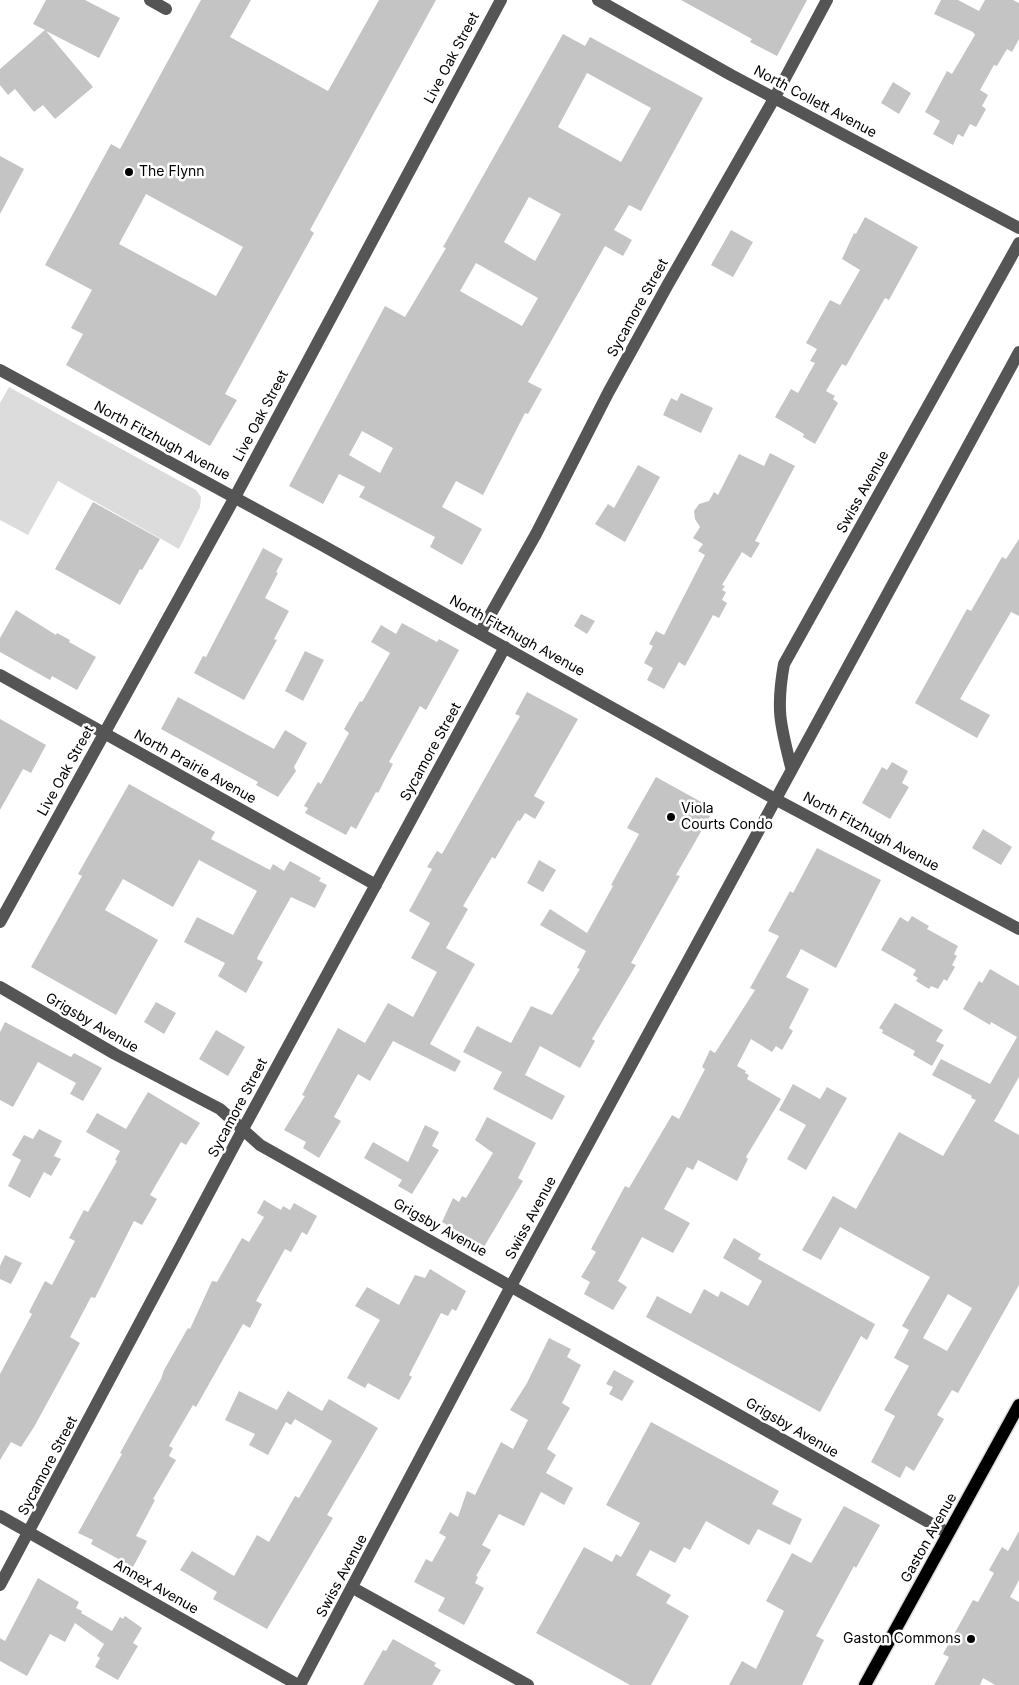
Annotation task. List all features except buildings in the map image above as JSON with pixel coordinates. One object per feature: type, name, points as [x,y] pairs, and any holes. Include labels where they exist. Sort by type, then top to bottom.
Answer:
[{"type":"main road","name":"Gaston Avenue","points":[[865,1685],[1019,1405]]},
{"type":"street","points":[[150,0],[166,9]]},
{"type":"street","name":"Live Oak Street","points":[[0,922],[234,497],[501,0]]},
{"type":"street","name":"Sycamore Street","points":[[480,633],[536,534],[667,286],[775,97],[827,0]]},
{"type":"street","name":"North Collett Avenue","points":[[604,2],[775,97],[1019,228]]},
{"type":"street","name":"Swiss Avenue","points":[[791,767],[779,721],[779,693],[784,664],[1019,242]]},
{"type":"street","name":"Swiss Avenue","points":[[299,1685],[353,1588],[511,1286],[791,767],[1019,352]]},
{"type":"street","name":"North Fitzhugh Avenue","points":[[0,370],[234,497],[775,798],[1019,929]]},
{"type":"street","name":"Sycamore Street","points":[[0,1585],[30,1532],[243,1129],[505,647]]},
{"type":"street","name":"North Prairie Avenue","points":[[0,675],[376,885]]},
{"type":"street","name":"Grigsby Avenue","points":[[0,987],[114,1054],[220,1109],[260,1145],[948,1533]]},
{"type":"street","name":"Annex Avenue","points":[[0,1516],[299,1685]]},
{"type":"street","points":[[353,1588],[528,1685]]},
{"type":"shaded area","points":[[9,387],[196,490],[201,497],[200,507],[179,549],[58,481],[28,535],[0,520],[0,403]]},
{"type":"place","name":"The Flynn","points":[[129,172]]},
{"type":"place","name":"Viola Courts Condo","points":[[671,817]]},
{"type":"place","name":"Gaston Commons","points":[[971,1639]]}]
